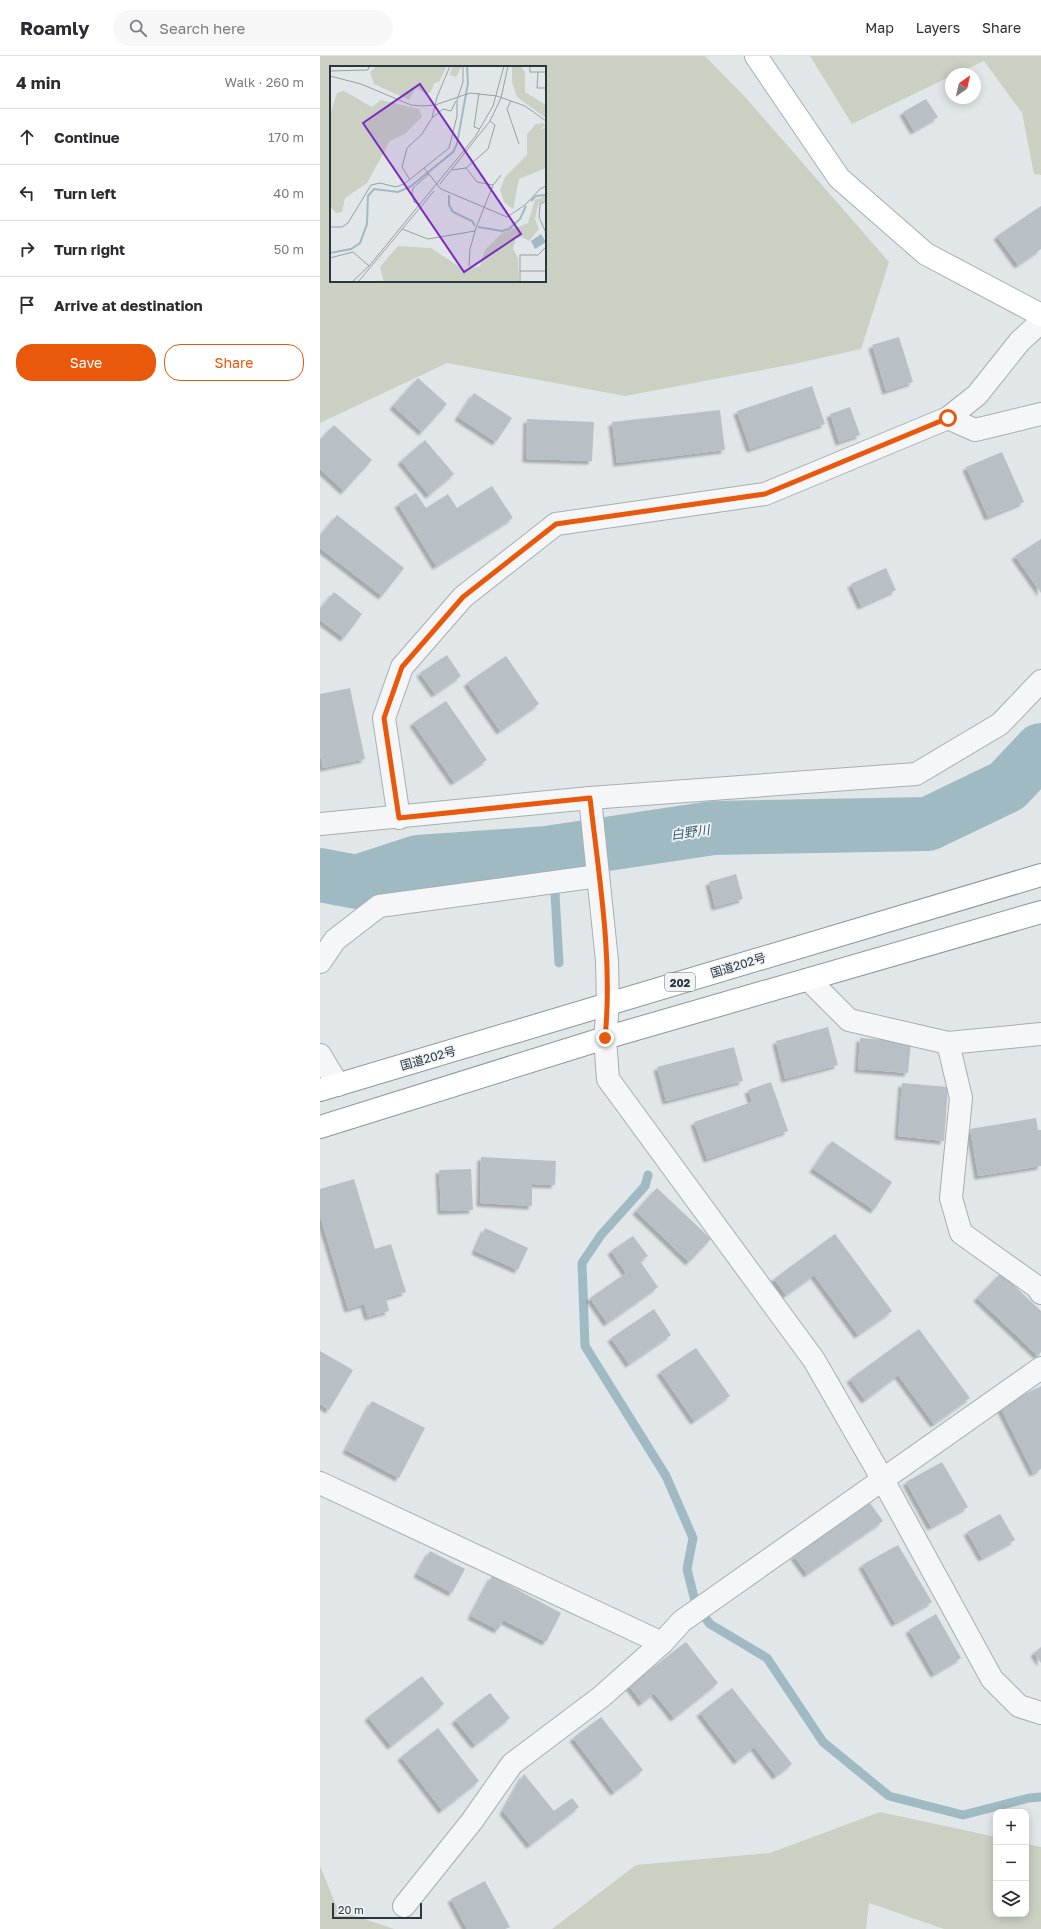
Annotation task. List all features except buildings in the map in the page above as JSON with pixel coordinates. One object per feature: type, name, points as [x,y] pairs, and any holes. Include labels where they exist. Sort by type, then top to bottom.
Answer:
[{"type":"main road","points":[[756,56],[839,178],[926,254],[1041,315]]},
{"type":"main road","name":"国道202号","points":[[329,1088],[1041,875]]},
{"type":"main road","points":[[320,1127],[605,1038],[1041,912]]},
{"type":"street","points":[[399,818],[384,718],[402,667],[463,597],[556,524],[765,494],[948,418],[977,395],[1020,341],[1041,322]]},
{"type":"street","points":[[948,418],[975,430],[1041,414]]},
{"type":"street","points":[[320,824],[399,818],[590,798],[916,774],[1000,724],[1041,681]]},
{"type":"street","points":[[590,798],[590,877],[607,961],[608,1005],[605,1038],[608,1079],[814,1360],[883,1480],[992,1679],[1019,1706],[1041,1713]]},
{"type":"street","points":[[320,962],[334,940],[379,906],[590,877]]},
{"type":"street","points":[[809,980],[849,1020],[948,1042],[1041,1034]]},
{"type":"street","points":[[948,1042],[961,1098],[951,1198],[961,1233],[1036,1287],[1041,1293]]},
{"type":"street","points":[[320,1055],[329,1088]]},
{"type":"street","points":[[404,1906],[472,1821],[512,1764],[601,1697],[662,1643],[682,1621],[1041,1368]]},
{"type":"street","points":[[320,1483],[662,1643]]},
{"type":"shaded area","points":[[320,56],[705,56],[746,98],[889,262],[861,349],[794,364],[625,396],[447,363],[320,423]]},
{"type":"shaded area","points":[[810,56],[1041,56],[1041,175],[1034,174],[1022,113],[984,61],[969,68],[945,68],[945,79],[852,124]]},
{"type":"shaded area","points":[[880,1812],[993,1836],[993,1917],[1029,1917],[1029,1845],[1041,1847],[1041,1929],[944,1929],[869,1903],[866,1929],[552,1929],[636,1865],[770,1853]]},
{"type":"shaded area","points":[[320,1866],[338,1910],[394,1929],[320,1929]]},
{"type":"waterway","name":"白野川","points":[[320,875],[357,882],[418,862],[547,853],[713,828],[928,824],[1007,786],[1041,750]]},
{"type":"waterway","points":[[547,853],[555,894],[559,963]]},
{"type":"waterway","points":[[648,1175],[645,1186],[601,1235],[582,1263],[585,1346],[666,1476],[693,1538],[687,1569],[696,1605],[710,1624],[767,1658],[823,1742],[889,1796],[963,1815],[1029,1798],[1041,1797]]},
{"type":"route","points":[[605,1038],[608,1005],[607,961],[590,798],[399,818],[384,718],[402,667],[463,597],[556,524],[765,494],[948,418]]}]
